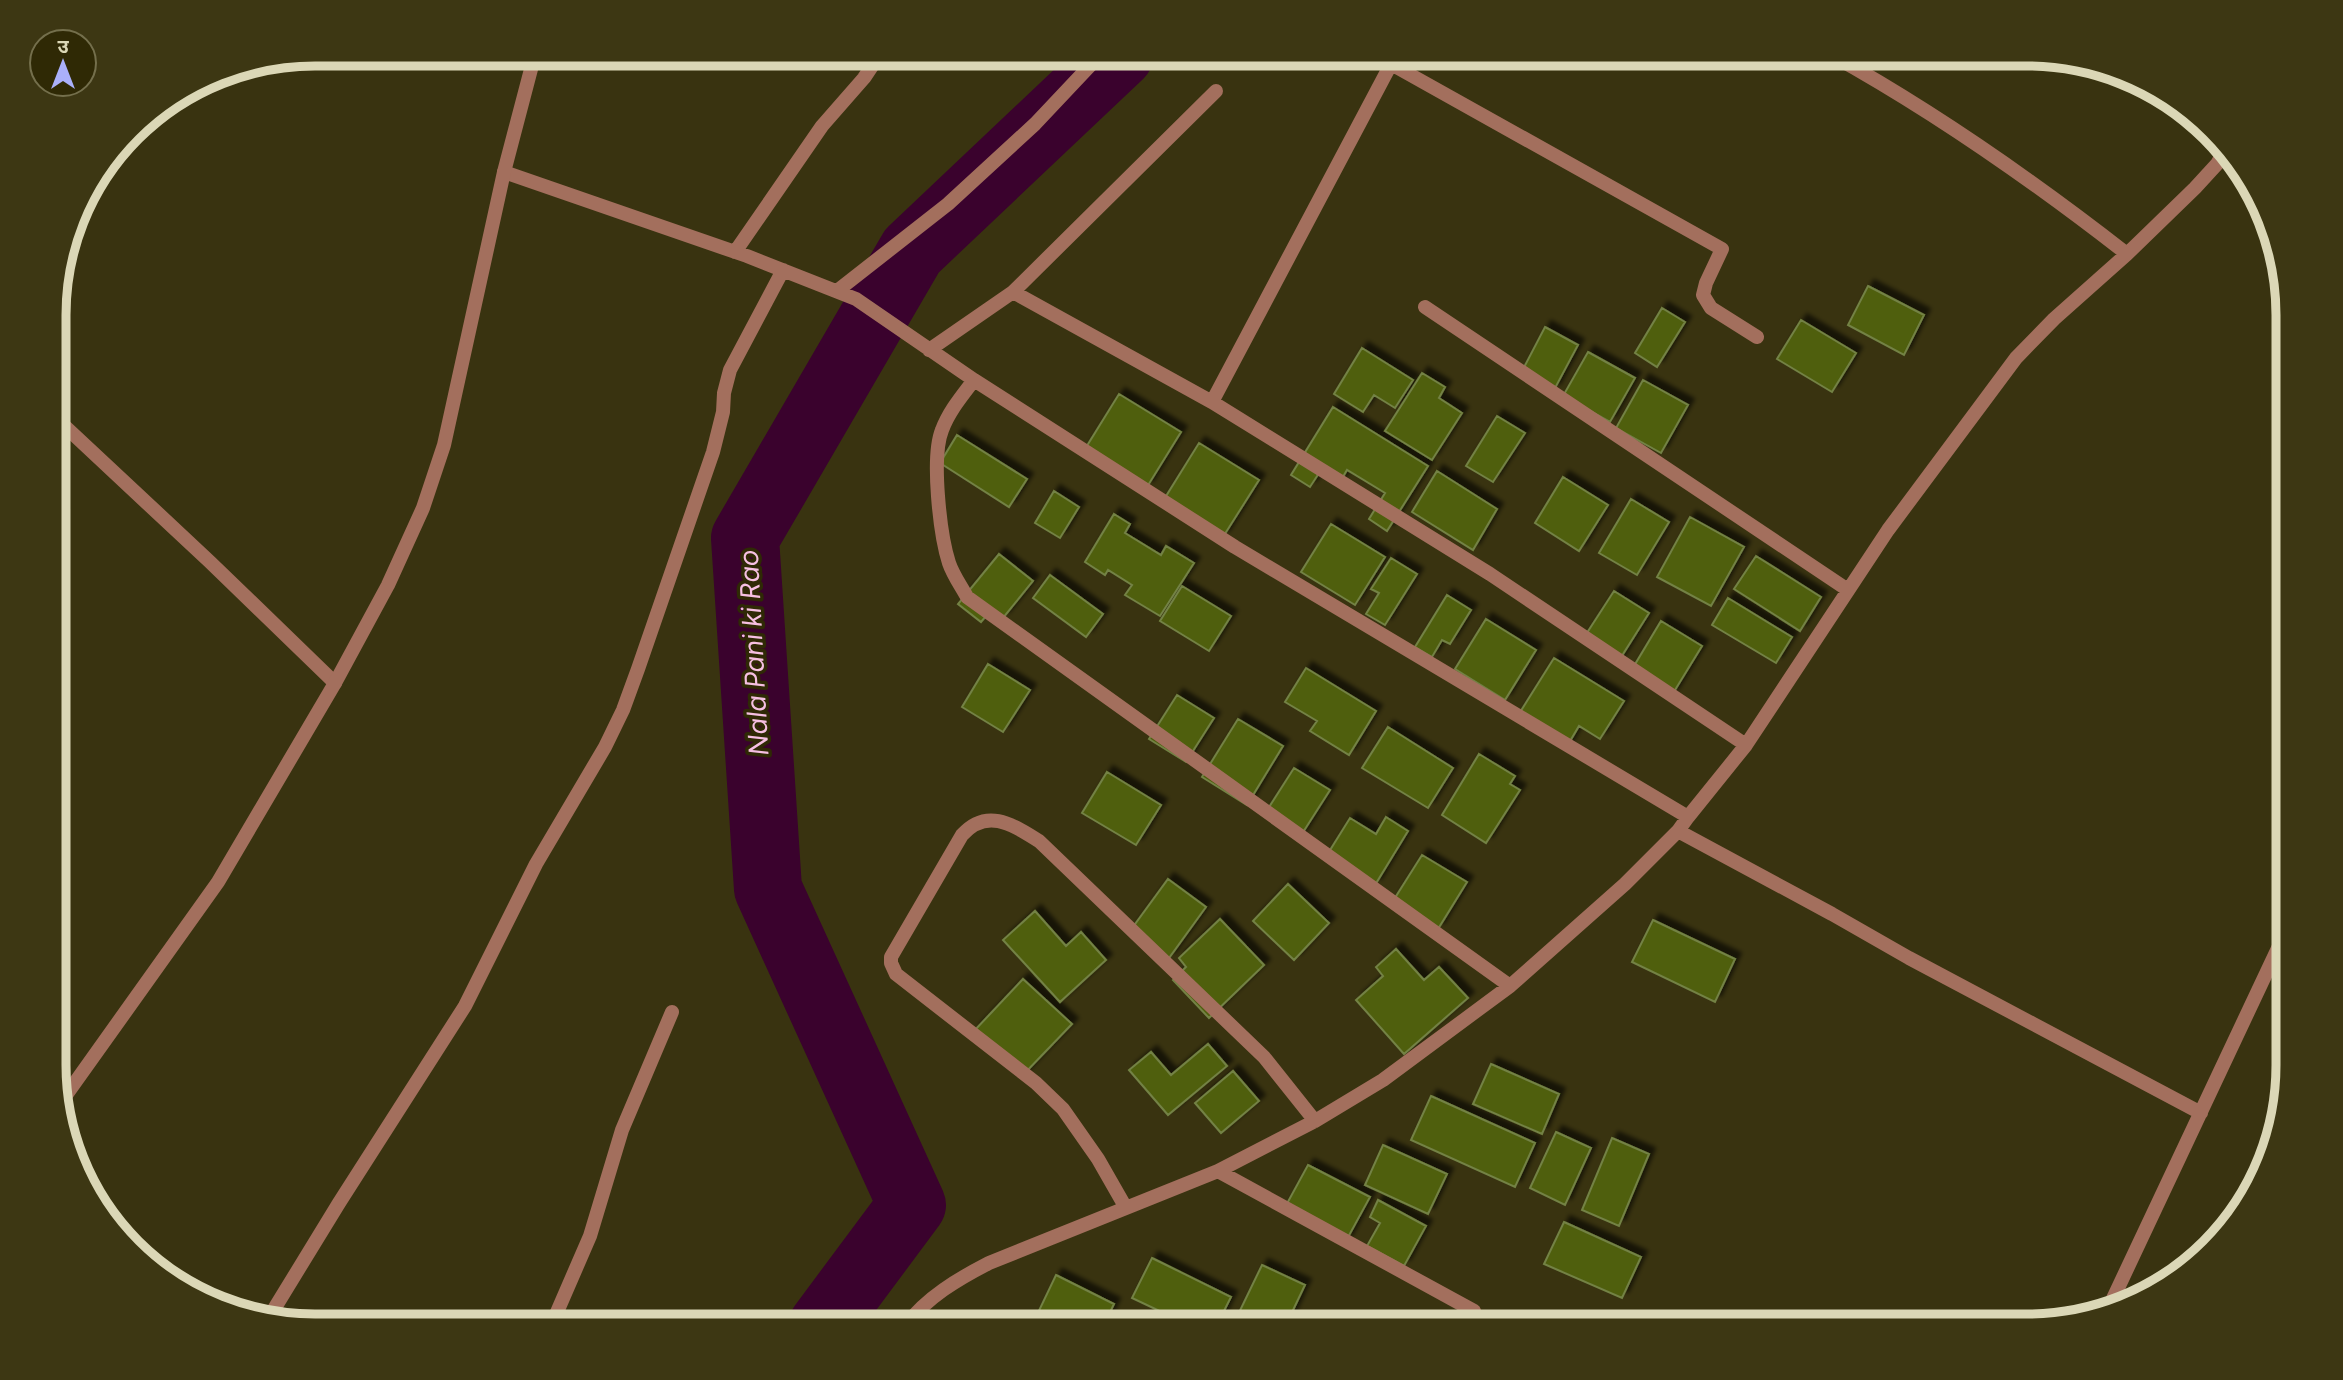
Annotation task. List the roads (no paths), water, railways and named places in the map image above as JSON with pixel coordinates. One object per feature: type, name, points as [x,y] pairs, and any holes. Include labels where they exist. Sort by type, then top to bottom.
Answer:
[{"type":"street","points":[[68,1092],[218,882],[335,683],[388,585],[423,508],[444,445],[505,172],[532,66]]},
{"type":"street","points":[[735,252],[822,126],[872,66]]},
{"type":"street","points":[[836,291],[948,204],[1035,124],[1090,66]]},
{"type":"street","points":[[1212,402],[1390,66]]},
{"type":"street","points":[[1395,66],[1722,250],[1703,295],[1710,308],[1757,337]]},
{"type":"street","points":[[1850,66],[1895,91],[1989,152],[2127,254]]},
{"type":"street","points":[[925,347],[1013,292],[1216,91]]},
{"type":"street","points":[[920,1314],[956,1280],[989,1263],[1219,1171],[1315,1121],[1383,1080],[1510,986],[1625,884],[1678,831],[1746,745],[1888,530],[2016,358],[2054,319],[2195,188],[2220,158]]},
{"type":"street","points":[[505,172],[735,252],[856,299],[974,380],[1234,547],[1688,817]]},
{"type":"street","points":[[274,1310],[465,1006],[536,864],[605,747],[623,710],[713,452],[730,370],[783,270]]},
{"type":"street","points":[[1013,292],[1212,402],[1490,574],[1746,745]]},
{"type":"street","points":[[1425,307],[1848,590]]},
{"type":"street","points":[[974,380],[953,408],[941,432],[937,472],[942,533],[950,565],[967,597],[1510,986]]},
{"type":"street","points":[[66,426],[335,683]]},
{"type":"street","points":[[1126,1208],[1098,1159],[1063,1109],[1036,1083],[893,970],[891,957],[962,835],[972,824],[994,821],[1012,825],[1039,841],[1264,1057],[1315,1121]]},
{"type":"street","points":[[1678,831],[1909,958],[2201,1113]]},
{"type":"street","points":[[2113,1298],[2276,952]]},
{"type":"street","points":[[556,1314],[590,1236],[622,1130],[672,1012]]},
{"type":"street","points":[[1219,1171],[1474,1311]]},
{"type":"waterway","name":"Nala Pani ki Rao","points":[[831,1314],[912,1205],[768,889],[745,538],[912,251],[1107,66]]}]
